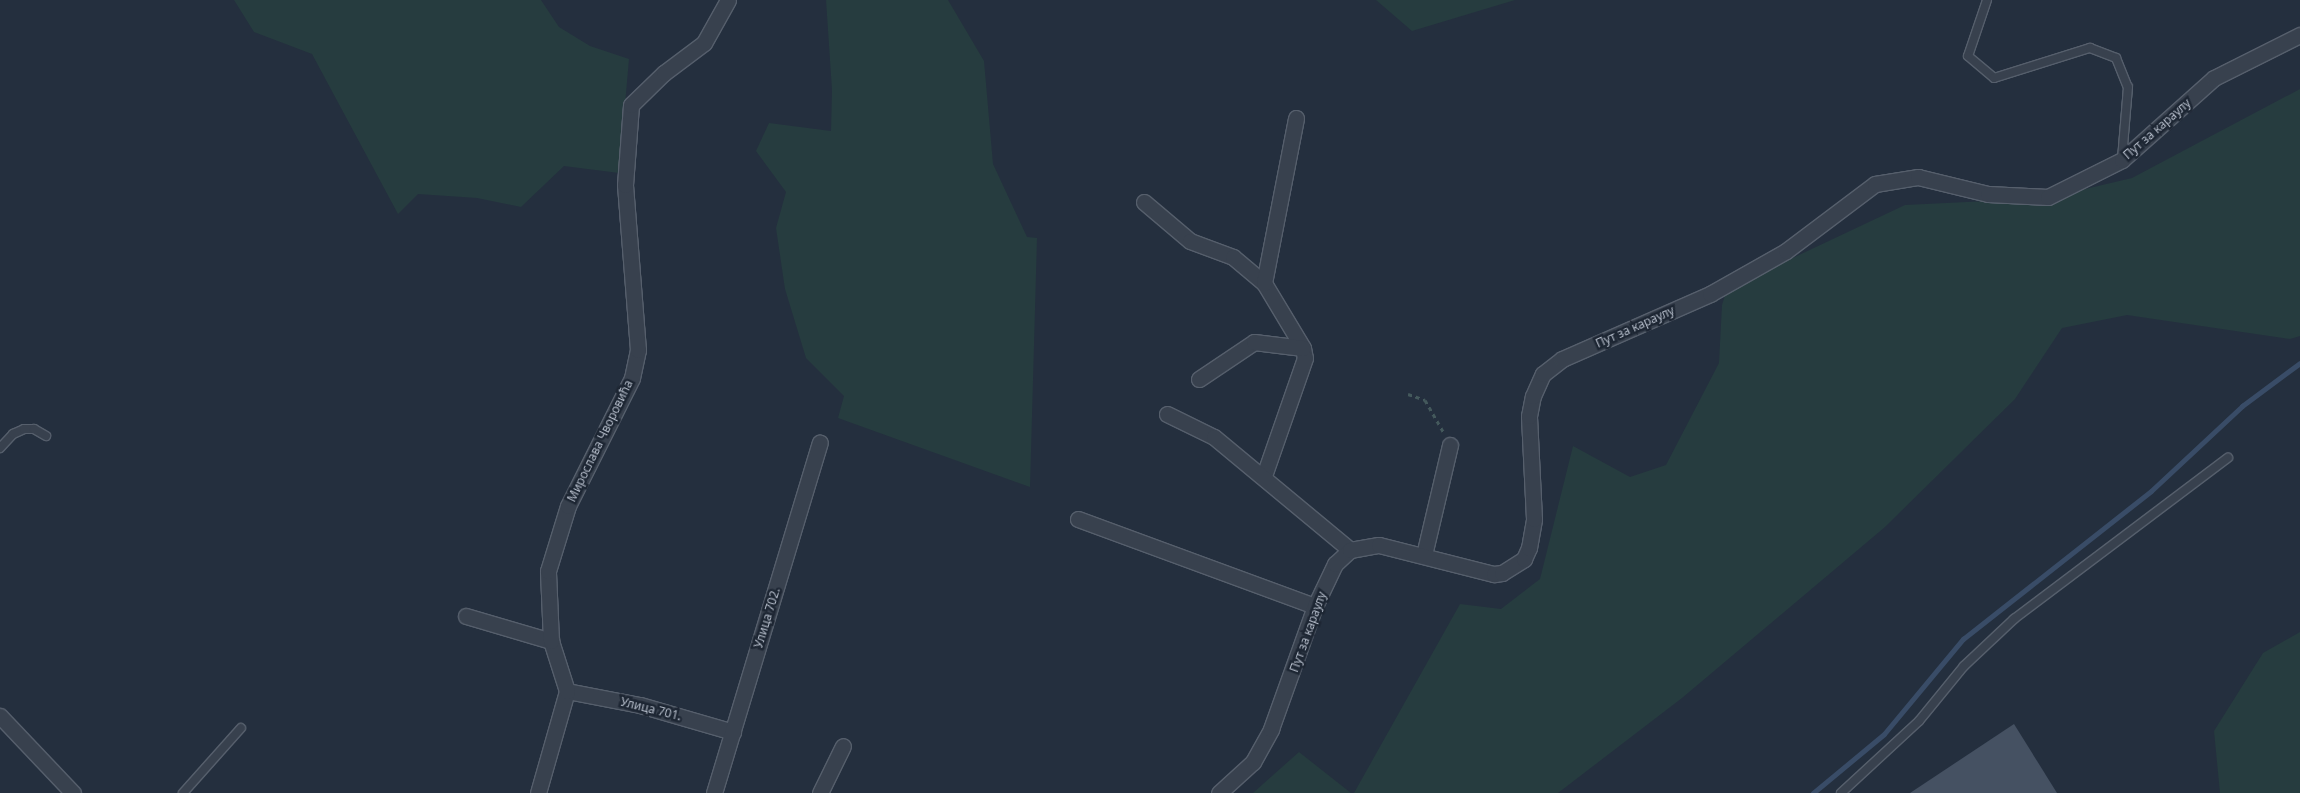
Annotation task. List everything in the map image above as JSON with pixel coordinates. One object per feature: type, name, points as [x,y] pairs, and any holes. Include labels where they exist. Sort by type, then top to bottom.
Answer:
[{"type":"street","name":"Мирослава Чворовића","points":[[567,691],[551,641],[548,571],[568,506],[632,378],[638,350],[625,185],[631,105],[664,73],[704,44],[728,0]]},
{"type":"street","name":"Пут за караулу","points":[[1219,793],[1253,762],[1271,729],[1314,606],[1334,564],[1350,550],[1379,545],[1494,574],[1524,559],[1529,548],[1534,519],[1529,416],[1533,396],[1544,374],[1562,359],[1710,294],[1769,261],[1874,184],[1918,177],[1988,194],[2048,197],[2122,160],[2214,78],[2300,36]]},
{"type":"street","points":[[1264,283],[1296,118]]},
{"type":"street","points":[[1144,202],[1190,241],[1233,256],[1264,283],[1303,348],[1305,358],[1264,476]]},
{"type":"street","points":[[1199,379],[1254,342],[1303,348]]},
{"type":"street","points":[[1168,414],[1214,437],[1264,476],[1350,550]]},
{"type":"street","name":"Улица 702.","points":[[714,793],[820,443]]},
{"type":"street","points":[[1424,555],[1450,445]]},
{"type":"street","points":[[1078,519],[1314,606]]},
{"type":"street","points":[[466,616],[551,641]]},
{"type":"street","points":[[538,793],[567,691]]},
{"type":"street","name":"Улица 701.","points":[[567,691],[640,705],[733,732]]},
{"type":"street","points":[[0,716],[73,793]]},
{"type":"street","points":[[820,793],[843,746]]},
{"type":"lane","points":[[1987,0],[1968,56],[1994,78],[2090,48],[2116,58],[2128,87],[2122,160]]},
{"type":"lane","points":[[0,448],[13,434],[24,429],[34,429],[46,436]]},
{"type":"lane","points":[[1841,793],[1919,721],[1964,666],[2014,619],[2228,458]]},
{"type":"lane","points":[[183,793],[241,728]]},
{"type":"path","points":[[1408,394],[1425,400],[1450,445]]},
{"type":"green space","points":[[234,0],[541,0],[559,27],[590,46],[629,59],[619,173],[564,166],[521,207],[477,198],[418,194],[398,214],[312,54],[254,32]]},
{"type":"green space","points":[[826,0],[948,0],[984,61],[993,164],[1027,237],[1037,238],[1030,487],[838,418],[844,396],[806,358],[785,289],[776,228],[786,192],[756,151],[769,123],[831,131],[832,90]]},
{"type":"green space","points":[[1376,0],[1515,0],[1412,31]]},
{"type":"green space","points":[[2300,89],[2300,336],[2290,339],[2127,315],[2062,328],[2015,399],[1885,527],[1682,698],[1558,793],[1354,793],[1460,604],[1501,609],[1540,579],[1573,446],[1630,477],[1666,465],[1719,363],[1722,305],[1727,289],[1905,205],[2047,198],[2132,178]]},
{"type":"green space","points":[[2300,632],[2300,793],[2220,793],[2214,731],[2263,653]]},
{"type":"green space","points":[[1299,752],[1351,793],[1253,793]]},
{"type":"building","points":[[2014,724],[2057,793],[1910,793]]},
{"type":"waterway","points":[[1813,793],[1884,734],[1963,639],[2151,491],[2242,406],[2300,363]]}]
